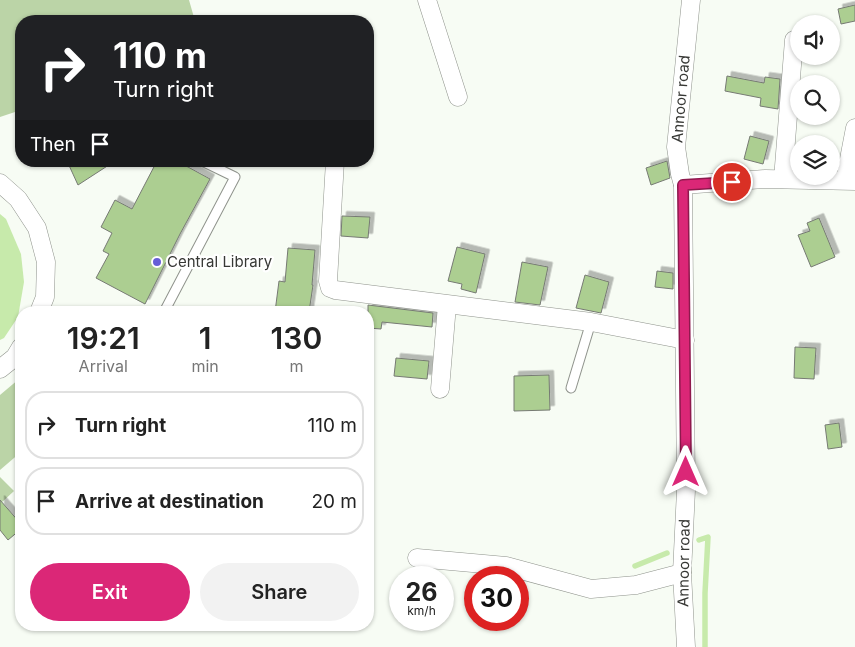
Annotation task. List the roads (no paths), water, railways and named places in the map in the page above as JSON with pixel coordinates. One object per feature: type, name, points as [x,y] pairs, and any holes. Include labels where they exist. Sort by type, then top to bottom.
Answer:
[{"type":"street","points":[[427,0],[458,97]]},
{"type":"street","name":"Annoor road","points":[[686,647],[682,573],[686,490],[683,185],[676,147],[691,0]]},
{"type":"street","points":[[782,179],[792,65]]},
{"type":"street","points":[[683,185],[765,179],[850,181],[855,128]]},
{"type":"street","points":[[335,167],[328,281],[330,288],[591,322],[685,340]]},
{"type":"street","points":[[0,183],[18,199],[37,228],[46,262],[45,297],[41,306]]},
{"type":"street","points":[[440,389],[447,304]]},
{"type":"street","points":[[0,368],[15,356]]},
{"type":"street","points":[[417,558],[506,566],[591,589],[636,585],[682,573]]},
{"type":"lane","points":[[167,306],[234,178],[213,167]]},
{"type":"lane","points":[[571,388],[591,322]]},
{"type":"waterway","points":[[699,540],[708,537],[705,647]]},
{"type":"waterway","points":[[635,566],[667,553]]},
{"type":"place","name":"Central Library","points":[[157,262]]}]
